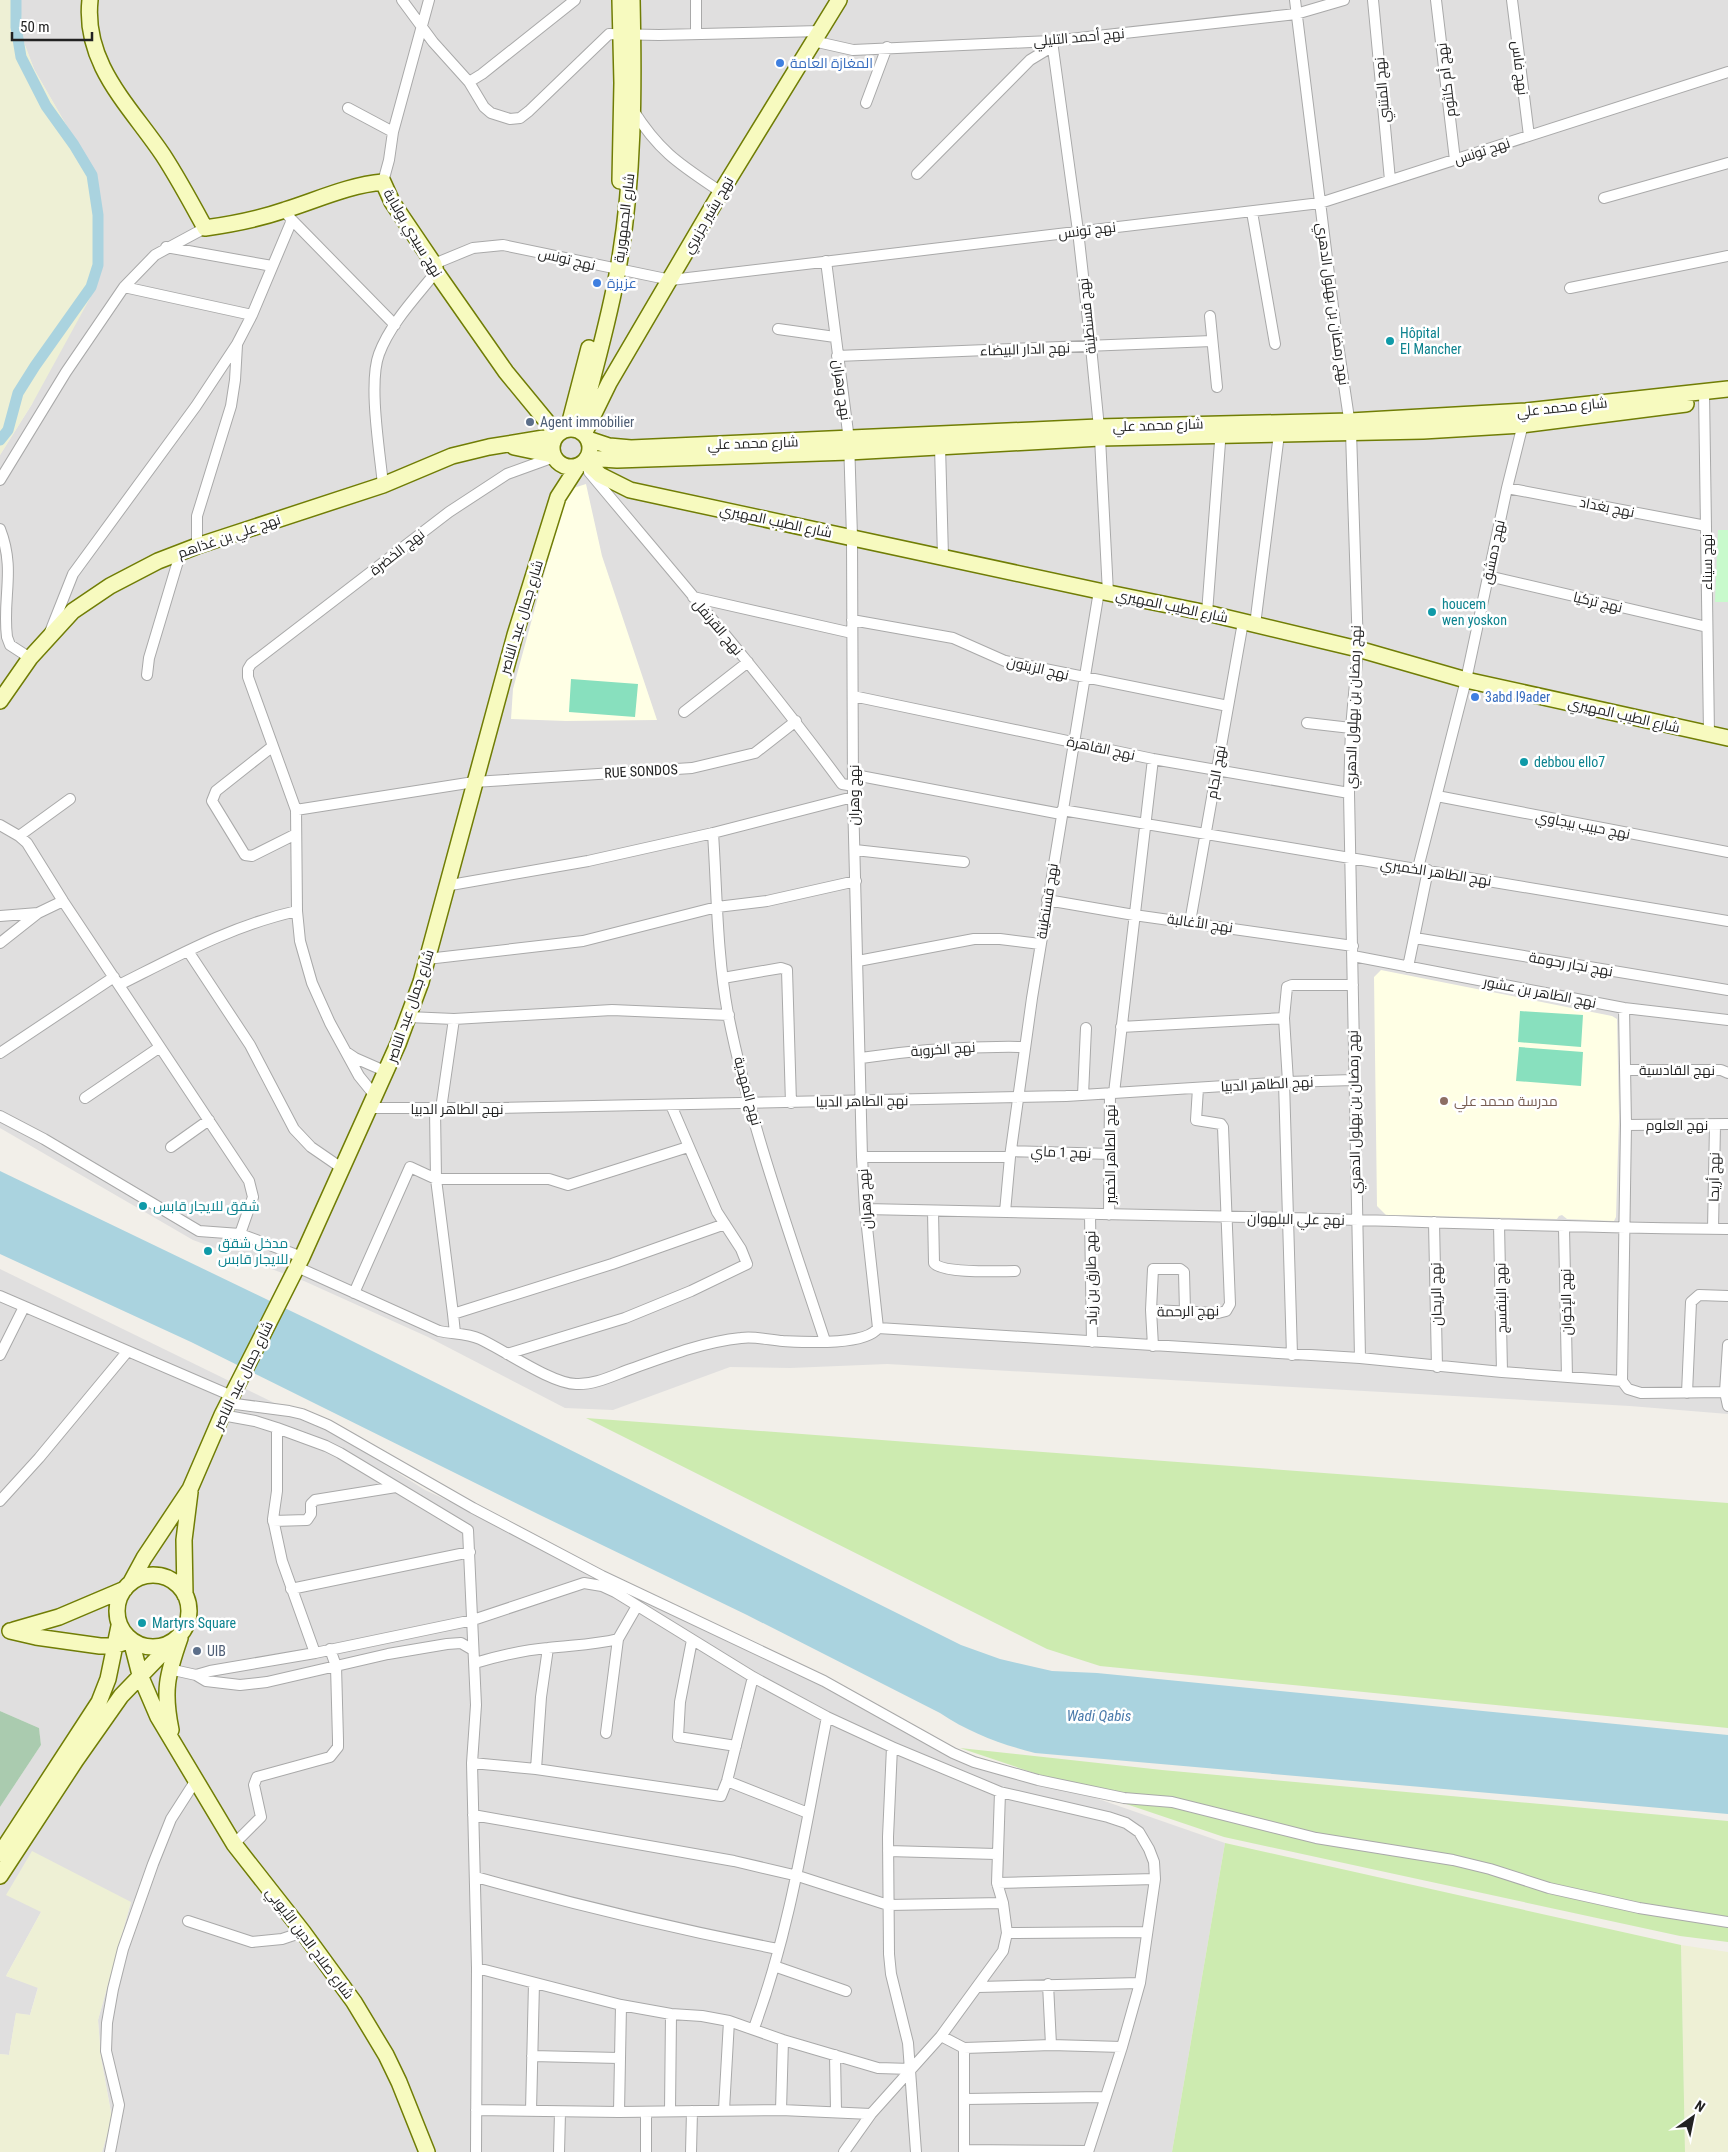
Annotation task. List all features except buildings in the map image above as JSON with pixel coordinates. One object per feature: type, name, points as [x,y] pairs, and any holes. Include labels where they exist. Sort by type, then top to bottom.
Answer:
[{"type":"street","points":[[90,0],[90,32],[100,63],[108,78],[164,156],[206,228]]},
{"type":"street","points":[[402,0],[422,27],[469,82],[484,107],[491,113],[510,119],[520,118],[529,111],[605,36],[615,32],[627,34]]},
{"type":"street","name":"نهج سيدي بولبابة","points":[[429,0],[393,132],[389,160],[382,182],[392,202],[435,268],[506,372],[572,434]]},
{"type":"street","points":[[469,82],[482,74],[575,0]]},
{"type":"street","name":"شارع الجمهورية","points":[[572,434],[614,270],[629,185],[632,110],[627,34],[620,0]]},
{"type":"street","name":"شارع الجمهورية","points":[[614,270],[620,192],[622,83],[632,0]]},
{"type":"street","points":[[696,0],[696,34]]},
{"type":"street","name":"نهج بشير جزيري","points":[[572,434],[609,383],[721,192],[838,0]]},
{"type":"street","name":"نهج رمضان بن بهلول الدهري","points":[[1295,0],[1336,331],[1351,427],[1358,649],[1351,728],[1349,792],[1360,1358]]},
{"type":"street","name":"نهج أحمد التليلي","points":[[627,34],[816,36],[853,50],[887,47],[1053,44],[1296,14],[1344,0]]},
{"type":"street","name":"نهج المتنبي","points":[[1373,0],[1390,180]]},
{"type":"street","name":"نهج أم كلثوم","points":[[1436,0],[1455,160]]},
{"type":"street","name":"نهج فاس","points":[[1512,0],[1529,136]]},
{"type":"street","points":[[917,174],[1030,60],[1053,44]]},
{"type":"street","name":"نهج قسنطينة","points":[[1005,1212],[1018,1097],[1047,900],[1084,678],[1104,592],[1099,432],[1078,231],[1053,44]]},
{"type":"street","points":[[866,103],[887,47]]},
{"type":"street","name":"نهج تونس","points":[[383,485],[375,406],[376,365],[379,354],[395,325],[435,268],[473,248],[502,246],[671,280],[1320,203],[1728,72]]},
{"type":"street","points":[[348,108],[393,132]]},
{"type":"street","points":[[632,110],[646,131],[670,157],[721,192]]},
{"type":"street","points":[[1604,198],[1728,163]]},
{"type":"street","points":[[0,480],[61,380],[124,286],[141,266],[166,248],[206,228],[288,216],[364,184],[382,182]]},
{"type":"street","points":[[1252,212],[1275,344]]},
{"type":"street","points":[[47,638],[73,574],[191,414],[237,344],[252,315],[272,266],[288,216]]},
{"type":"street","points":[[288,216],[395,325]]},
{"type":"street","points":[[166,248],[272,266]]},
{"type":"street","points":[[1570,288],[1728,256]]},
{"type":"street","name":"نهج وهران","points":[[826,261],[849,446],[862,1157],[865,1208],[878,1328]]},
{"type":"street","points":[[124,286],[252,315]]},
{"type":"street","points":[[1210,316],[1217,387]]},
{"type":"street","points":[[778,329],[835,337]]},
{"type":"street","name":"نهج الدار البيضاء","points":[[837,356],[1212,341]]},
{"type":"street","points":[[197,546],[197,516],[234,393],[237,344]]},
{"type":"street","name":"شارع محمد علي","points":[[583,462],[1099,432],[1351,427],[1524,418],[1704,396],[1728,389]]},
{"type":"street","name":"شارع محمد علي","points":[[1704,396],[1728,399]]},
{"type":"street","name":"نهج سيناء","points":[[1704,396],[1709,734]]},
{"type":"street","name":"نهج دمشق","points":[[1408,967],[1415,938],[1423,869],[1437,796],[1466,680],[1524,418]]},
{"type":"street","name":"شارع محمد علي","points":[[1221,429],[1279,434],[1351,427]]},
{"type":"street","points":[[1207,613],[1221,429]]},
{"type":"street","name":"شارع محمد علي","points":[[572,434],[610,446],[631,448],[940,446],[1099,432]]},
{"type":"street","points":[[572,434],[590,452],[583,462],[566,467],[554,458],[553,442],[572,434]]},
{"type":"street","name":"نهج علي بن غذاهم","points":[[0,701],[30,658],[73,611],[128,576],[197,546],[383,485],[452,456],[480,448],[572,434]]},
{"type":"street","name":"نهج الجام","points":[[1190,922],[1228,706],[1249,623],[1279,434]]},
{"type":"street","name":"نهج علي بن غذاهم","points":[[505,445],[554,458]]},
{"type":"street","points":[[940,446],[943,557]]},
{"type":"street","name":"شارع جمال عبد الناصر","points":[[554,458],[558,497]]},
{"type":"street","name":"نهج الخضرة","points":[[273,746],[248,677],[248,669],[251,664],[449,512],[508,474],[554,458]]},
{"type":"street","name":"شارع الطيب المهيري","points":[[583,462],[600,475],[630,490],[1207,613],[1358,649],[1466,680],[1728,738]]},
{"type":"street","name":"شارع جمال عبد الناصر","points":[[190,1489],[230,1400],[296,1268],[387,1072],[427,959],[445,886],[515,635],[558,497],[583,462]]},
{"type":"street","name":"نهج القرنفل","points":[[583,462],[796,721],[842,784],[854,791]]},
{"type":"street","name":"نهج بغداد","points":[[1507,488],[1706,526]]},
{"type":"street","points":[[0,529],[6,542],[8,558],[7,638],[10,645],[30,658]]},
{"type":"street","points":[[147,675],[149,658],[181,552]]},
{"type":"street","name":"نهج تركيا","points":[[1488,576],[1707,627]]},
{"type":"street","points":[[693,597],[852,633]]},
{"type":"street","name":"نهج الزيتون","points":[[852,620],[953,638],[1005,662],[1228,706]]},
{"type":"street","points":[[684,712],[748,662]]},
{"type":"street","name":"نهج القاهرة","points":[[853,696],[1153,759],[1349,792]]},
{"type":"street","name":"RUE SONDOS","points":[[296,810],[474,782],[692,768],[755,753],[796,721]]},
{"type":"street","points":[[1307,723],[1351,728]]},
{"type":"street","points":[[296,834],[252,856],[245,855],[212,801],[216,791],[273,746],[296,810],[297,911],[300,941],[312,983],[343,1049],[373,1102]]},
{"type":"street","points":[[1112,1093],[1153,759]]},
{"type":"street","name":"نهج الطاهر الخميري","points":[[855,774],[1062,812],[1145,824],[1350,859],[1423,869],[1728,921]]},
{"type":"street","points":[[445,886],[588,861],[713,834],[854,791]]},
{"type":"street","name":"نهج حبيب بيجاوي","points":[[1437,796],[1728,852]]},
{"type":"street","points":[[19,836],[70,799]]},
{"type":"street","points":[[0,825],[19,836],[34,854],[63,901],[249,1181],[252,1189],[251,1204],[240,1234]]},
{"type":"street","name":"نهج المهدية","points":[[713,834],[717,907],[728,1015],[750,1103],[825,1341]]},
{"type":"street","points":[[855,850],[964,862]]},
{"type":"street","points":[[427,959],[583,941],[717,907],[767,901],[856,881]]},
{"type":"street","name":"نهج الأغالبة","points":[[1047,900],[1134,915],[1190,922],[1353,951]]},
{"type":"street","points":[[0,943],[38,913],[63,901]]},
{"type":"street","points":[[0,1053],[116,981],[265,918],[297,911]]},
{"type":"street","points":[[0,916],[38,913]]},
{"type":"street","name":"نهج نجار رحومة","points":[[1415,938],[1728,990]]},
{"type":"street","points":[[858,961],[974,939],[1000,939],[1040,944]]},
{"type":"street","points":[[188,950],[246,1038],[294,1129],[311,1147],[343,1169]]},
{"type":"street","name":"نهج الطاهر بن عشور","points":[[1353,951],[1408,967],[1624,1008],[1728,1020]]},
{"type":"street","points":[[723,978],[781,968],[787,970],[791,1103]]},
{"type":"street","points":[[1292,1355],[1284,1018],[1286,990],[1289,985],[1353,985]]},
{"type":"street","points":[[1624,1008],[1626,1125],[1622,1381],[1628,1389],[1634,1392],[1725,1392]]},
{"type":"street","points":[[408,1017],[454,1019],[612,1010],[728,1015]]},
{"type":"street","points":[[1121,1027],[1284,1018]]},
{"type":"street","points":[[454,1019],[438,1110],[436,1179],[456,1333]]},
{"type":"street","points":[[1083,1095],[1086,1028]]},
{"type":"street","name":"نهج الخروبة","points":[[861,1058],[928,1049],[974,1046],[1025,1047]]},
{"type":"street","points":[[85,1098],[160,1047]]},
{"type":"street","points":[[343,1049],[355,1058],[387,1072]]},
{"type":"street","name":"نهج القادسية","points":[[1625,1070],[1721,1070],[1728,1073]]},
{"type":"street","name":"نهج الطاهر الدبيا","points":[[373,1102],[438,1110],[671,1106],[1083,1095],[1286,1082],[1354,1080]]},
{"type":"street","points":[[1198,1088],[1196,1120],[1221,1124],[1223,1127],[1226,1218]]},
{"type":"street","name":"نهج الطاهر الخمير","points":[[1110,1215],[1112,1093]]},
{"type":"street","points":[[507,1354],[625,1318],[691,1291],[746,1265],[748,1262],[717,1212],[671,1106]]},
{"type":"street","points":[[0,1116],[44,1139],[199,1231],[240,1234],[296,1268],[440,1331],[472,1336],[559,1380],[577,1384],[609,1377],[695,1347],[728,1340],[752,1337],[782,1341],[825,1341],[864,1338],[874,1334],[878,1328],[1360,1358],[1437,1367],[1622,1381]]},
{"type":"street","points":[[170,1147],[209,1120]]},
{"type":"street","name":"نهج العلوم","points":[[1626,1125],[1728,1124]]},
{"type":"street","name":"نهج أريحا","points":[[1713,1229],[1715,1125]]},
{"type":"street","points":[[354,1293],[410,1167],[436,1179],[548,1179],[568,1185],[688,1147]]},
{"type":"street","name":"نهج 1 ماي","points":[[862,1157],[1111,1154]]},
{"type":"street","name":"نهج علي البلهوان","points":[[865,1208],[1434,1222],[1564,1228],[1728,1229]]},
{"type":"street","points":[[933,1211],[934,1263],[936,1266],[945,1269],[1015,1271]]},
{"type":"street","name":"نهج طارق بن زياد","points":[[1090,1215],[1092,1342]]},
{"type":"street","name":"نهج الرحمة","points":[[1154,1346],[1151,1310],[1218,1313],[1223,1312],[1229,1307],[1226,1218]]},
{"type":"street","name":"نهج الريحان","points":[[1434,1222],[1437,1367]]},
{"type":"street","points":[[453,1314],[612,1264],[725,1224]]},
{"type":"street","name":"نهج البنفسج","points":[[1499,1224],[1502,1372]]},
{"type":"street","name":"نهج الإخوان","points":[[1564,1228],[1567,1377]]},
{"type":"street","points":[[1151,1310],[1153,1269],[1180,1268],[1184,1272],[1185,1311]]},
{"type":"street","points":[[1687,1393],[1691,1302],[1699,1295],[1728,1296]]},
{"type":"street","points":[[0,1296],[80,1329],[230,1400],[255,1420],[326,1446],[466,1528],[469,1534],[476,1704],[472,1763],[477,1968],[476,2152]]},
{"type":"street","points":[[0,1355],[24,1307]]},
{"type":"street","points":[[1728,1345],[1725,1392],[1728,1406]]},
{"type":"street","points":[[0,1501],[39,1458],[127,1352]]},
{"type":"street","points":[[230,1400],[295,1413],[328,1425],[473,1508],[602,1576],[824,1681],[953,1753],[974,1762],[1038,1780],[1124,1798],[1172,1802],[1316,1838],[1452,1860],[1490,1869],[1549,1888],[1639,1908],[1728,1922]]},
{"type":"street","points":[[278,1428],[278,1491],[273,1521],[291,1590],[315,1653]]},
{"type":"street","points":[[273,1521],[307,1520],[311,1514],[310,1504],[315,1500],[396,1487]]},
{"type":"street","points":[[0,1854],[99,1702],[108,1679],[118,1626],[117,1610],[119,1598],[190,1489]]},
{"type":"street","points":[[0,1876],[86,1744],[121,1696],[181,1633],[188,1612],[185,1595],[184,1540],[190,1489]]},
{"type":"street","points":[[291,1590],[470,1552]]},
{"type":"street","points":[[5,1631],[59,1617],[151,1576],[161,1577],[179,1587],[185,1595]]},
{"type":"street","points":[[196,1675],[315,1653],[473,1620],[584,1584],[602,1586],[615,1592],[753,1677],[827,1718],[1000,1792],[1108,1817],[1134,1827],[1144,1840],[1154,1862],[1155,1879],[1140,1983],[1088,2151],[964,2151],[964,2048]]},
{"type":"street","points":[[606,1733],[618,1639],[637,1606]]},
{"type":"street","points":[[118,1626],[131,1640],[145,1646],[160,1646],[181,1633]]},
{"type":"street","points":[[5,1631],[100,1646],[114,1646],[131,1640]]},
{"type":"street","name":"شارع صلاح الدين الأيوبي","points":[[174,1744],[165,1696],[169,1669],[181,1633]]},
{"type":"street","points":[[475,1663],[509,1654],[548,1648],[592,1645],[618,1639]]},
{"type":"street","name":"شارع صلاح الدين الأيوبي","points":[[131,1640],[140,1676],[158,1717],[234,1844],[303,1932],[354,2002],[386,2054],[427,2152]]},
{"type":"street","points":[[692,1640],[680,1702],[678,1737],[736,1746]]},
{"type":"street","points":[[169,1669],[196,1675],[206,1681],[240,1685],[266,1682],[388,1654],[447,1644],[461,1643],[473,1650]]},
{"type":"street","points":[[536,1769],[540,1697],[548,1648]]},
{"type":"street","points":[[234,1844],[261,1817],[254,1785],[257,1777],[330,1758],[335,1752],[338,1740],[336,1666],[330,1649]]},
{"type":"street","points":[[472,1763],[536,1769],[722,1796],[753,1677]]},
{"type":"street","points":[[754,2028],[767,1994],[798,1876],[808,1813],[827,1718]]},
{"type":"street","points":[[892,1747],[888,1851],[889,1963],[904,2023],[911,2070],[916,2152]]},
{"type":"street","points":[[110,2152],[119,2104],[106,2051],[107,2023],[113,1989],[123,1949],[153,1864],[172,1820],[196,1780]]},
{"type":"street","points":[[727,1781],[808,1813]]},
{"type":"street","points":[[844,2152],[871,2114],[941,2036],[1003,1951],[1007,1932],[1003,1903],[997,1884],[996,1854],[1000,1792]]},
{"type":"street","points":[[472,1815],[734,1861],[798,1876],[888,1905],[1003,1903]]},
{"type":"street","points":[[888,1851],[996,1854]]},
{"type":"street","points":[[476,1877],[571,1904],[700,1934],[778,1949]]},
{"type":"street","points":[[997,1884],[1155,1879]]},
{"type":"street","points":[[188,1921],[252,1942],[282,1938],[303,1932]]},
{"type":"street","points":[[1007,1932],[1147,1932]]},
{"type":"street","points":[[774,1966],[846,1991]]},
{"type":"street","points":[[477,1968],[621,2005],[671,2014],[702,2016],[729,2021],[754,2028],[783,2040],[878,2068],[911,2070]]},
{"type":"street","points":[[530,2110],[534,1983]]},
{"type":"street","points":[[978,1987],[1140,1983]]},
{"type":"street","points":[[1048,1984],[1051,2046]]},
{"type":"street","points":[[619,2112],[621,2005]]},
{"type":"street","points":[[670,2111],[671,2014]]},
{"type":"street","points":[[724,2110],[729,2021]]},
{"type":"street","points":[[941,2036],[964,2048],[1122,2046]]},
{"type":"street","points":[[781,2110],[783,2040]]},
{"type":"street","points":[[835,2055],[836,2111]]},
{"type":"street","points":[[532,2056],[619,2058]]},
{"type":"street","points":[[965,2099],[1104,2097]]},
{"type":"street","points":[[476,2110],[560,2112],[781,2110],[871,2114]]},
{"type":"street","points":[[691,2152],[692,2111]]},
{"type":"street","points":[[559,2152],[560,2112]]},
{"type":"street","points":[[646,2112],[646,2152]]},
{"type":"shaded area","points":[[0,0],[20,0],[23,40],[34,69],[95,175],[102,214],[102,262],[95,289],[32,404],[0,455]]},
{"type":"shaded area","points":[[20,0],[1728,0],[1728,1414],[1630,1406],[887,1364],[790,1368],[730,1367],[613,1410],[565,1408],[428,1337],[304,1281],[193,1240],[0,1128],[0,455],[32,404],[95,175],[34,69],[23,40]]},
{"type":"shaded area","points":[[586,484],[602,556],[657,720],[566,721],[511,719],[513,689],[567,490]]},
{"type":"shaded area","points":[[1381,970],[1612,1016],[1617,1019],[1619,1117],[1616,1217],[1614,1221],[1567,1219],[1562,1215],[1557,1219],[1386,1215],[1377,1206],[1374,977]]},
{"type":"shaded area","points":[[0,1269],[303,1417],[344,1439],[425,1490],[562,1553],[952,1748],[1225,1843],[1172,2152],[102,2152],[112,2117],[101,2058],[98,2020],[131,1902],[41,1912],[6,1976],[38,1987],[30,2015],[16,2014],[9,2055],[0,2054],[0,1807],[41,1745],[39,1728],[0,1711]]},
{"type":"shaded area","points":[[0,1711],[39,1728],[41,1745],[0,1807]]},
{"type":"shaded area","points":[[32,1851],[131,1902],[98,2020],[101,2058],[112,2118],[102,2152],[0,2152],[0,2054],[9,2055],[16,2013],[30,2015],[38,1988],[6,1976],[41,1912],[6,1895]]},
{"type":"shaded area","points":[[1681,1945],[1728,1952],[1728,2152],[1685,2152]]},
{"type":"green space","points":[[1718,530],[1728,530],[1728,602],[1715,602]]},
{"type":"green space","points":[[571,679],[638,684],[635,717],[569,712]]},
{"type":"green space","points":[[1520,1011],[1583,1015],[1581,1047],[1518,1042]]},
{"type":"green space","points":[[1519,1047],[1583,1052],[1581,1086],[1516,1081]]},
{"type":"green space","points":[[586,1418],[1728,1503],[1728,1728],[1100,1666],[1047,1649]]},
{"type":"green space","points":[[960,1748],[1162,1770],[1728,1821],[1728,1942],[1680,1936],[1224,1837]]},
{"type":"green space","points":[[1225,1843],[1681,1945],[1685,2152],[1172,2152]]},
{"type":"water","name":"Wadi Qabis","points":[[0,1171],[320,1325],[961,1645],[1000,1659],[1052,1671],[1097,1673],[1728,1735],[1728,1814],[1035,1753],[997,1742],[974,1732],[747,1615],[191,1342],[0,1254]]},
{"type":"waterway","points":[[0,440],[8,430],[18,393],[91,287],[98,265],[98,215],[92,175],[74,145],[46,106],[21,57],[16,27],[16,0]]},
{"type":"place","name":"المغازة العامة","points":[[780,63]]},
{"type":"place","name":"عزيزة","points":[[597,283]]},
{"type":"place","name":"Hôpital El Mancher","points":[[1390,341]]},
{"type":"place","name":"Agent immobilier","points":[[530,422]]},
{"type":"place","name":"houcem wen yoskon","points":[[1432,612]]},
{"type":"place","name":"3abd l9ader","points":[[1475,697]]},
{"type":"place","name":"debbou ello7","points":[[1524,762]]},
{"type":"place","name":"مدرسة محمد علي","points":[[1444,1101]]},
{"type":"place","name":"شقق للايجار قابس","points":[[143,1206]]},
{"type":"place","name":"مدخل شقق للايجار قابس","points":[[208,1251]]},
{"type":"place","name":"Martyrs Square","points":[[142,1623]]},
{"type":"place","name":"UIB","points":[[197,1651]]}]
